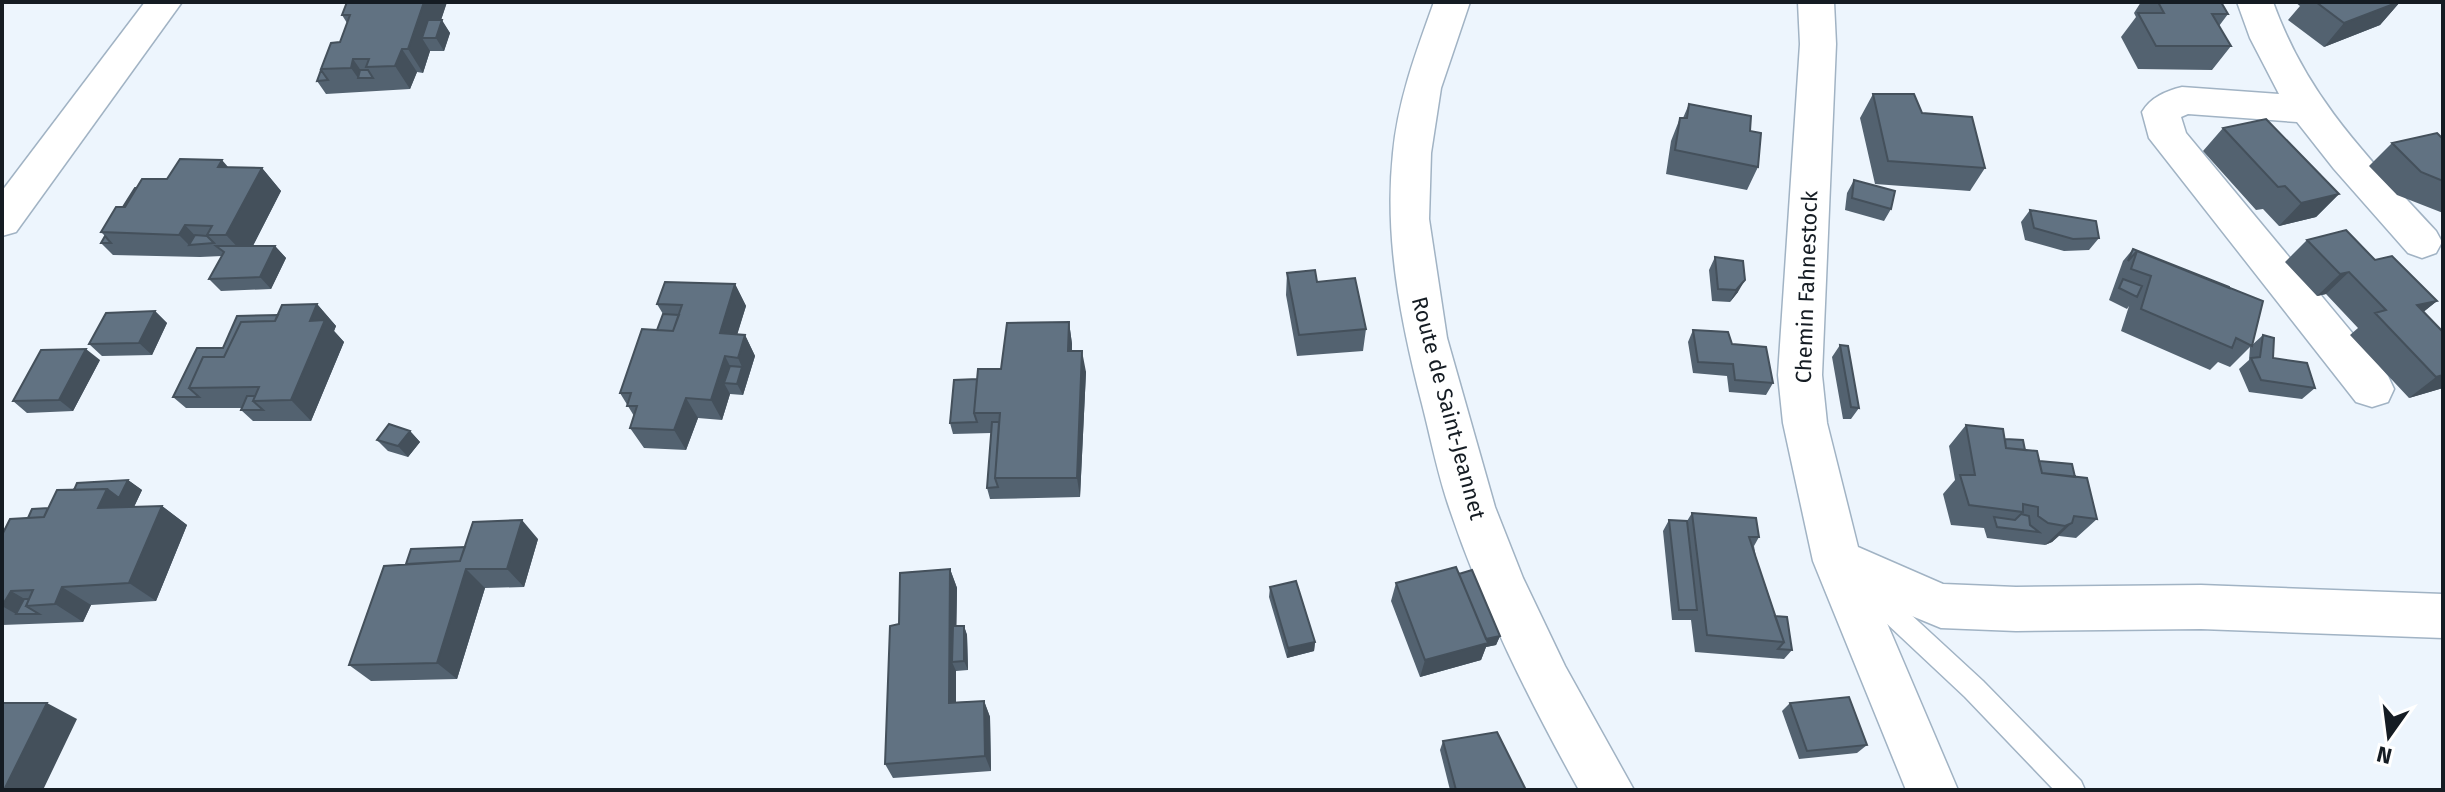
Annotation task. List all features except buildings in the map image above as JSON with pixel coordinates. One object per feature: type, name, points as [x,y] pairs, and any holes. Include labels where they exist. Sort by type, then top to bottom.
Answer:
[{"type":"street","points":[[2,221],[164,2]]},
{"type":"street","name":"Route de Saint-Jeannet","points":[[1452,2],[1422,88],[1412,153],[1409,219],[1426,338],[1472,507],[1500,581],[1547,683],[1608,790]]},
{"type":"street","name":"Chemin Fahnestock","points":[[1816,2],[1818,44],[1800,375],[1805,423],[1837,561],[1932,790]]},
{"type":"street","points":[[2255,2],[2275,53],[2305,109],[2422,242]]},
{"type":"street","points":[[2305,109],[2182,100],[2161,112],[2168,138],[2372,389]]},
{"type":"street","points":[[1837,561],[1941,606],[2016,609],[2201,607],[2443,616]]},
{"type":"lane","points":[[1837,561],[1974,689],[2072,790]]}]
